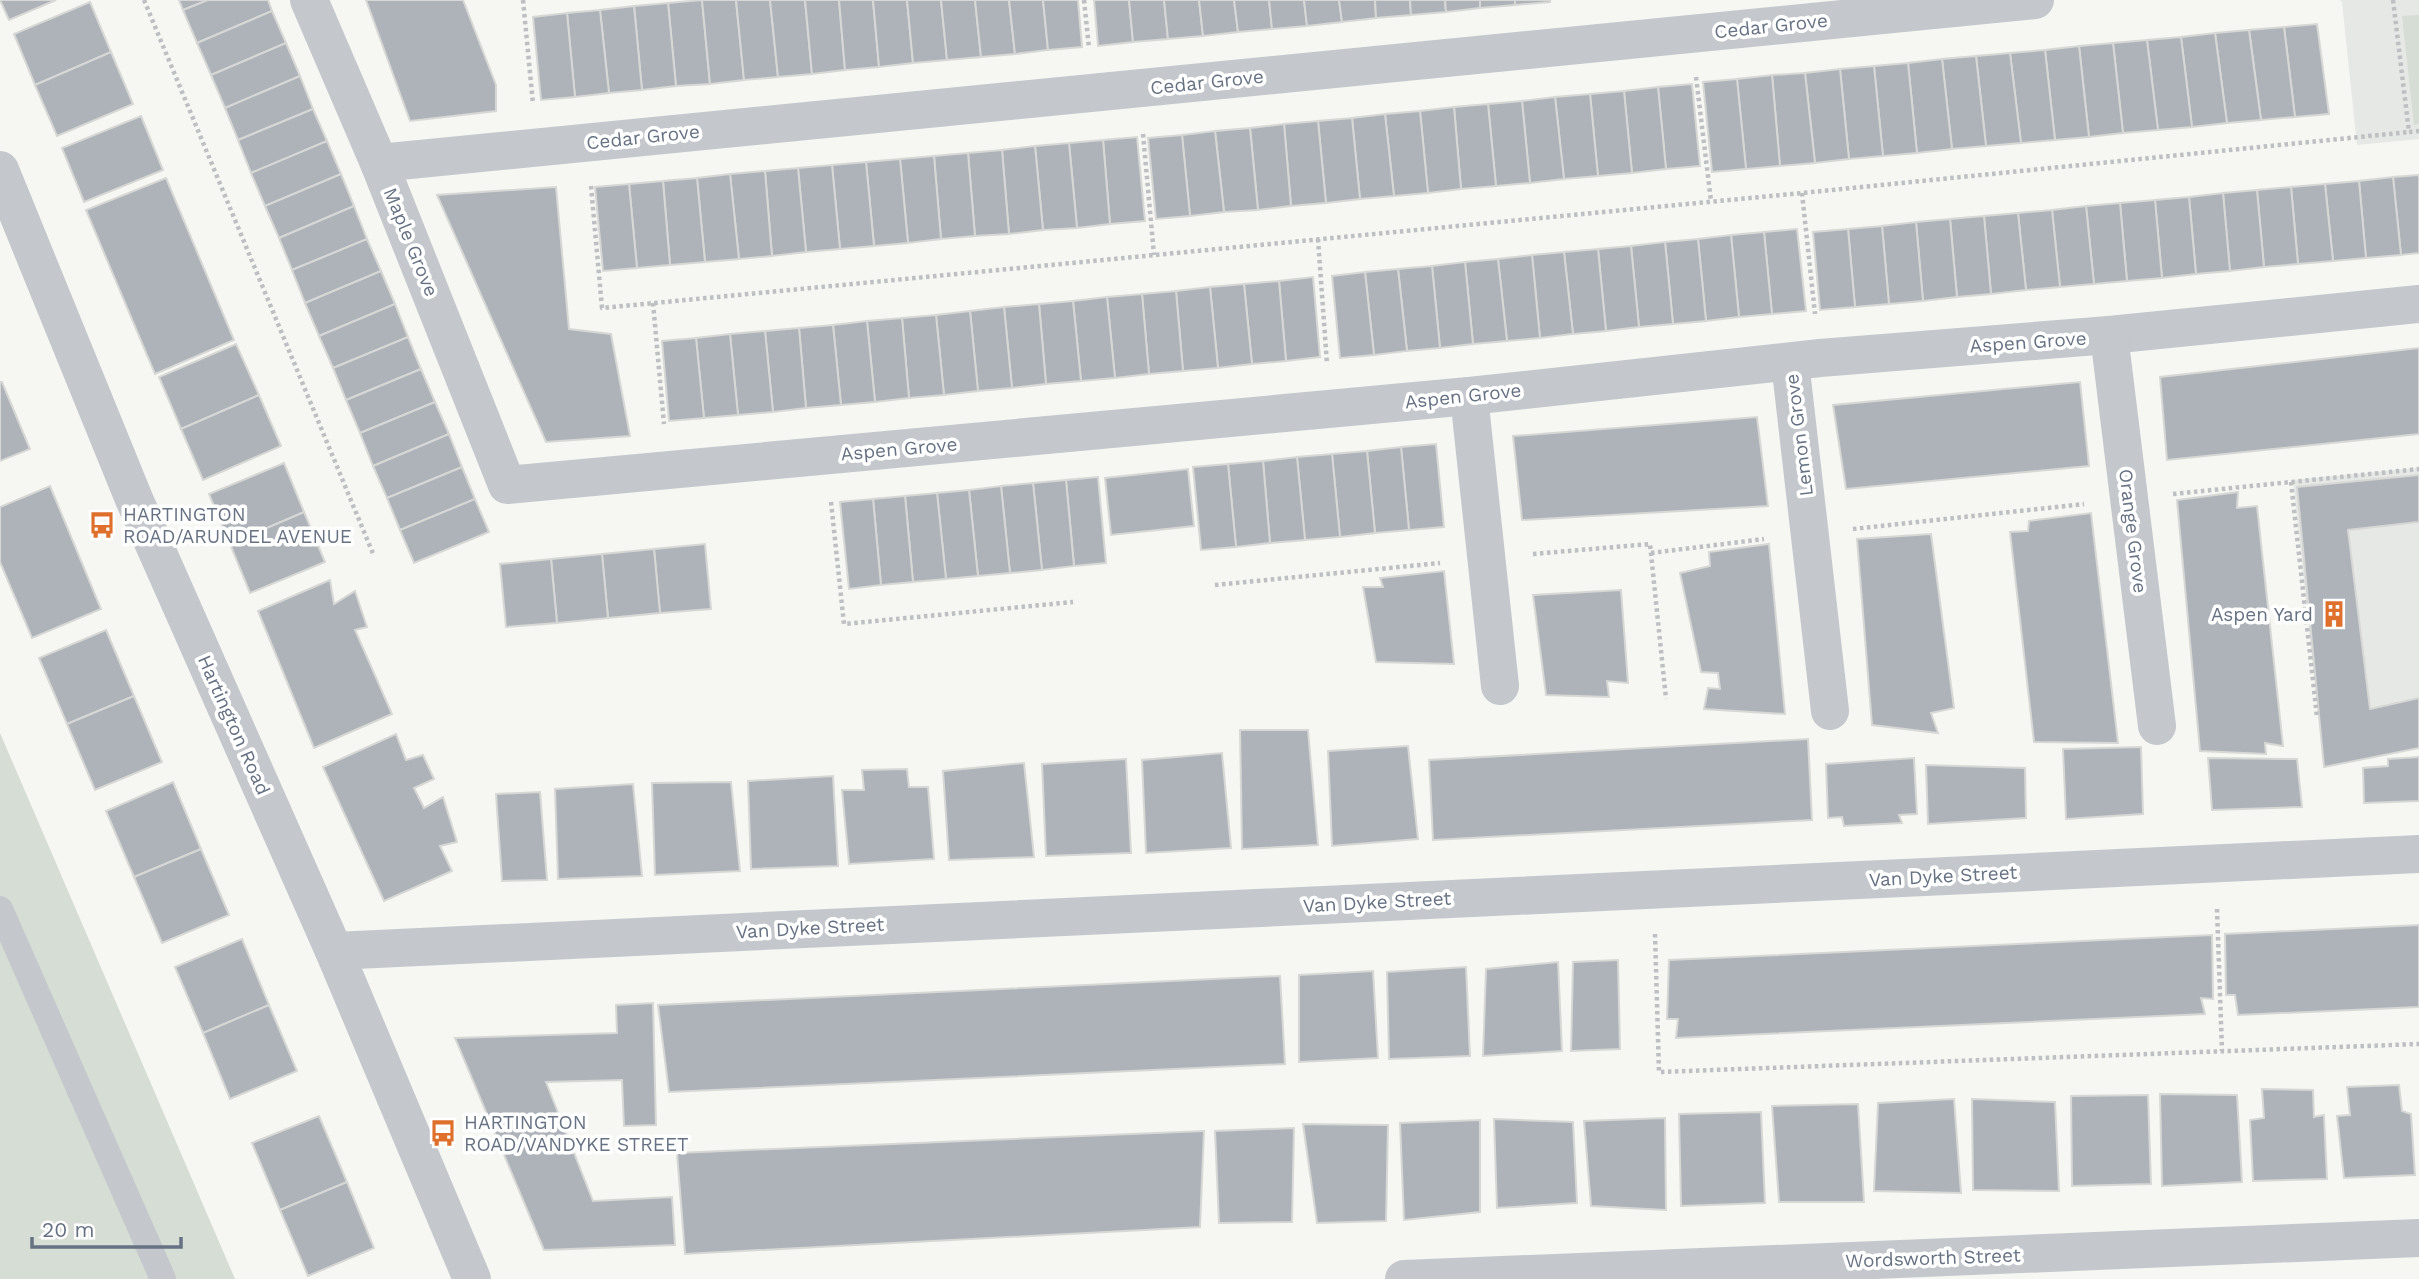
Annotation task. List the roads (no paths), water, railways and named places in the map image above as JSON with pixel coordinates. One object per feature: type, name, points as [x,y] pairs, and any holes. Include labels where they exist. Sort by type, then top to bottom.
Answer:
[{"type":"street","name":"Maple Grove","points":[[309,0],[379,163],[508,485]]},
{"type":"street","name":"Cedar Grove","points":[[379,163],[2035,0]]},
{"type":"street","name":"Hartington Road","points":[[0,170],[134,499],[334,951],[472,1279]]},
{"type":"street","name":"Aspen Grove","points":[[508,485],[1469,396],[1805,360],[2109,335],[2419,304]]},
{"type":"street","name":"Orange Grove","points":[[2109,335],[2157,726]]},
{"type":"street","name":"Lemon Grove","points":[[1805,360],[1809,521],[1830,711]]},
{"type":"street","points":[[1469,396],[1500,686]]},
{"type":"street","name":"Van Dyke Street","points":[[334,951],[2419,854]]},
{"type":"street","name":"Wordsworth Street","points":[[1404,1279],[2419,1238]]},
{"type":"lane","points":[[0,909],[163,1279]]},
{"type":"place","name":"HARTINGTON ROAD/ARUNDEL AVENUE","points":[[102,525]]},
{"type":"place","name":"Aspen Yard","points":[[2334,614]]},
{"type":"place","name":"HARTINGTON ROAD/VANDYKE STREET","points":[[443,1133]]}]
